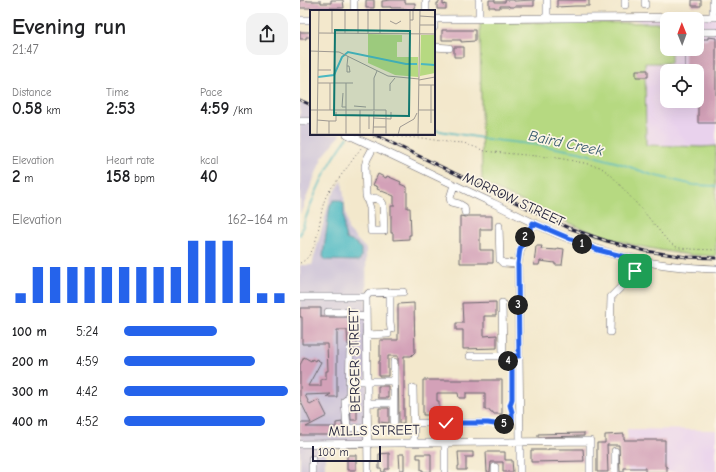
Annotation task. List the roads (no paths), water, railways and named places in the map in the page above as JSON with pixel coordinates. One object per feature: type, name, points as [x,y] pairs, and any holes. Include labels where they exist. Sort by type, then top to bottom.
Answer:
[{"type":"street","points":[[479,0],[479,19]]},
{"type":"street","points":[[547,0],[547,18]]},
{"type":"street","points":[[704,17],[714,17],[712,0]]},
{"type":"street","points":[[435,19],[660,18]]},
{"type":"street","points":[[704,32],[716,32]]},
{"type":"street","points":[[435,47],[449,48]]},
{"type":"street","name":"MORROW STREET","points":[[349,135],[533,223],[598,250],[638,260],[683,267],[716,269]]},
{"type":"street","points":[[367,200],[375,198],[383,204],[384,231],[371,231],[370,208],[367,200],[366,196],[365,166],[374,146]]},
{"type":"street","points":[[454,185],[450,198],[451,202],[464,207],[465,212]]},
{"type":"street","points":[[520,472],[518,264],[520,249],[533,223]]},
{"type":"street","points":[[499,226],[500,260],[503,263],[518,264]]},
{"type":"street","points":[[610,332],[611,297],[630,278],[635,271],[638,260]]},
{"type":"street","points":[[366,335],[380,332],[390,332],[390,292]]},
{"type":"street","points":[[300,298],[366,297],[369,293],[403,292]]},
{"type":"street","name":"BERGER STREET","points":[[366,297],[368,472]]},
{"type":"street","points":[[502,303],[505,356]]},
{"type":"street","points":[[328,312],[351,312],[356,316],[366,317]]},
{"type":"street","points":[[350,350],[349,398],[345,401],[347,428],[367,428]]},
{"type":"street","points":[[470,356],[519,356]]},
{"type":"street","points":[[394,362],[394,422]]},
{"type":"street","points":[[349,381],[394,381]]},
{"type":"street","points":[[413,388],[414,443]]},
{"type":"street","points":[[367,403],[394,403]]},
{"type":"street","points":[[414,423],[479,423]]},
{"type":"street","name":"MILLS STREET","points":[[300,444],[445,442],[520,444],[590,441],[590,472]]},
{"type":"street","points":[[445,442],[445,472]]},
{"type":"street","points":[[614,451],[615,472]]},
{"type":"street","points":[[312,459],[312,472]]},
{"type":"water","points":[[334,200],[339,200],[344,203],[344,230],[346,239],[356,243],[361,249],[361,257],[359,261],[325,260],[323,256],[330,205]]},
{"type":"waterway","name":"Baird Creek","points":[[435,130],[579,152],[619,163],[652,175],[694,185],[716,186]]},
{"type":"waterway","name":"Baird Creek","points":[[300,235],[320,184],[340,148],[348,137]]},
{"type":"railway","points":[[300,100],[310,105]]},
{"type":"railway","points":[[375,135],[569,228],[607,241],[646,251],[687,257],[716,258]]}]
